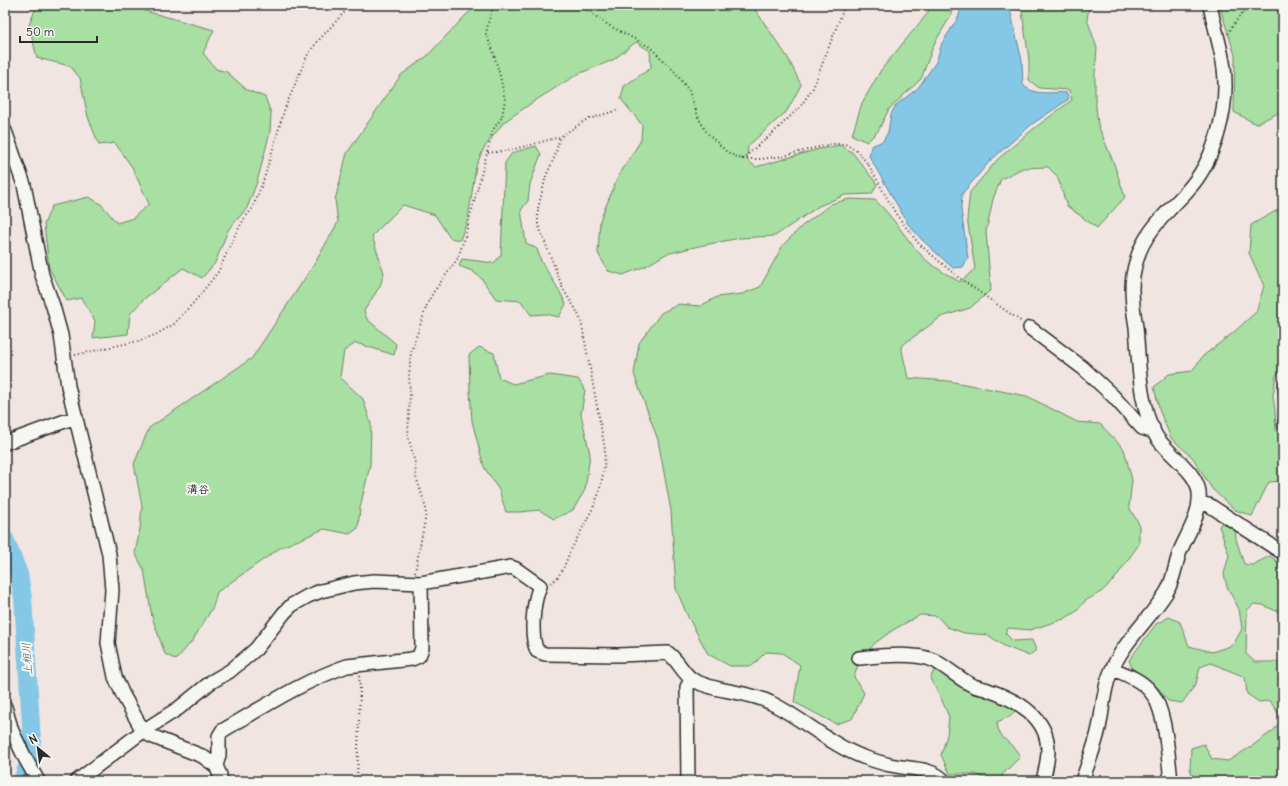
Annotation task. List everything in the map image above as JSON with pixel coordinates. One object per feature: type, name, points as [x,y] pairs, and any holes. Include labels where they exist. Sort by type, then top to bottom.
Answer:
[{"type":"street","points":[[1082,781],[1100,726],[1103,696],[1110,673],[1129,639],[1168,591],[1180,551],[1190,530],[1199,503],[1199,490],[1194,477],[1168,451],[1157,437],[1146,409],[1142,388],[1132,288],[1137,259],[1146,237],[1193,185],[1207,162],[1218,132],[1225,96],[1224,67],[1210,5]]},
{"type":"street","points":[[5,131],[24,186],[42,275],[61,335],[68,386],[109,554],[112,590],[108,643],[115,677],[143,731],[151,736],[202,756],[216,766],[220,775],[220,781]]},
{"type":"street","points":[[1030,328],[1083,368],[1113,396],[1142,428],[1148,430],[1153,428]]},
{"type":"street","points":[[5,443],[76,417]]},
{"type":"street","points":[[1199,503],[1209,505],[1283,553]]},
{"type":"street","points":[[77,781],[143,731],[179,708],[210,682],[230,671],[256,649],[292,605],[308,596],[334,588],[374,581],[417,583],[511,567],[540,586],[536,596],[533,633],[534,644],[537,651],[545,654],[618,655],[668,653],[673,656],[692,679],[710,687],[747,694],[767,700],[841,746],[863,757],[891,765],[932,773],[944,781]]},
{"type":"street","points":[[216,766],[222,731],[297,689],[336,669],[358,664],[412,659],[419,656],[422,648],[417,583]]},
{"type":"street","points":[[859,658],[910,656],[932,660],[949,669],[974,686],[987,689],[1021,704],[1036,718],[1044,731],[1048,750],[1043,781]]},
{"type":"street","points":[[1113,668],[1139,682],[1150,690],[1158,703],[1165,737],[1171,781]]},
{"type":"street","points":[[688,781],[687,687],[692,679]]},
{"type":"street","points":[[5,707],[12,731],[38,781]]},
{"type":"path","points":[[64,356],[155,335],[174,324],[195,301],[218,272],[235,235],[244,219],[252,209],[263,182],[285,108],[307,56],[317,42],[351,5]]},
{"type":"path","points":[[417,583],[426,509],[424,498],[416,477],[415,463],[408,436],[410,394],[409,376],[412,352],[428,302],[458,258],[488,153],[493,130],[502,117],[505,100],[499,70],[486,34],[494,5]]},
{"type":"path","points":[[580,5],[608,25],[650,47],[674,72],[689,91],[699,119],[707,133],[727,152],[741,159],[761,160],[784,156],[830,144],[845,144],[856,150],[868,164],[896,214],[919,244],[958,277],[1030,328]]},
{"type":"path","points":[[741,159],[773,134],[800,107],[812,88],[845,5]]},
{"type":"path","points":[[1219,45],[1226,39],[1235,21],[1251,5]]},
{"type":"path","points":[[488,153],[511,150],[560,137],[586,120],[618,110]]},
{"type":"path","points":[[540,586],[548,585],[557,578],[563,569],[570,552],[593,508],[599,493],[604,469],[605,449],[581,320],[563,289],[538,224],[538,208],[546,176],[555,156],[560,137]]},
{"type":"path","points":[[357,781],[360,688],[358,664]]},
{"type":"green space","points":[[37,5],[124,5],[214,30],[203,53],[216,69],[227,72],[247,90],[265,97],[271,113],[270,132],[257,182],[247,208],[228,230],[215,263],[202,278],[183,268],[144,299],[130,314],[128,334],[93,338],[95,321],[81,298],[67,301],[49,268],[44,224],[52,206],[89,197],[101,204],[117,223],[133,218],[149,204],[132,167],[115,143],[99,145],[88,117],[80,78],[70,66],[37,58],[29,25]]},
{"type":"green space","points":[[478,5],[752,5],[788,58],[801,85],[787,111],[748,146],[747,160],[756,167],[819,149],[840,145],[852,152],[877,184],[872,194],[845,195],[819,206],[775,236],[740,238],[666,254],[646,266],[623,275],[608,271],[598,253],[600,220],[618,177],[641,140],[642,125],[621,99],[624,86],[651,68],[650,51],[636,42],[613,60],[578,74],[536,100],[504,122],[484,148],[476,166],[468,219],[460,240],[450,238],[435,215],[403,205],[372,236],[384,273],[380,286],[364,311],[367,319],[396,344],[394,355],[356,343],[344,351],[340,377],[363,399],[371,424],[370,465],[360,508],[358,528],[350,534],[324,529],[280,548],[217,592],[213,607],[193,640],[176,660],[165,654],[152,617],[144,570],[135,553],[140,529],[142,506],[134,464],[149,428],[252,358],[315,263],[338,222],[335,200],[347,153],[401,75],[426,57],[466,15]]},
{"type":"green space","points":[[931,5],[954,5],[950,17],[934,44],[921,79],[889,109],[878,131],[867,142],[852,135],[862,103],[881,70],[927,14]]},
{"type":"green space","points":[[1021,5],[1101,5],[1089,7],[1087,19],[1097,48],[1095,97],[1098,125],[1114,164],[1125,197],[1097,228],[1067,206],[1057,176],[1048,167],[1023,168],[1001,179],[993,199],[986,232],[991,290],[970,308],[941,317],[901,346],[908,378],[949,381],[1027,396],[1077,422],[1100,424],[1124,449],[1132,480],[1129,507],[1139,524],[1139,544],[1114,580],[1101,592],[1085,601],[1077,611],[1064,619],[1030,630],[1008,628],[1005,633],[1013,641],[1032,640],[1036,650],[1029,656],[1004,646],[988,635],[964,633],[947,627],[937,616],[920,615],[893,630],[875,643],[859,662],[854,677],[864,693],[852,719],[836,724],[794,702],[800,665],[782,653],[766,652],[752,666],[730,666],[708,654],[688,617],[676,589],[671,511],[658,440],[634,374],[639,343],[661,313],[679,304],[700,306],[717,297],[742,294],[760,287],[783,245],[802,226],[831,204],[849,199],[875,200],[889,214],[913,246],[926,260],[960,282],[975,269],[967,218],[970,192],[998,159],[1032,130],[1072,100],[1069,90],[1039,88],[1029,80],[1029,60]]},
{"type":"green space","points":[[1219,5],[1283,5],[1283,115],[1278,113],[1256,124],[1234,112],[1235,55]]},
{"type":"green space","points":[[536,146],[541,154],[530,184],[528,201],[521,210],[526,243],[537,249],[541,261],[566,304],[559,317],[546,314],[531,315],[521,301],[496,299],[481,278],[472,271],[459,266],[462,259],[494,263],[501,255],[505,163],[512,153]]},
{"type":"green space","points":[[1283,207],[1283,370],[1276,375],[1273,396],[1276,431],[1283,438],[1283,481],[1269,482],[1252,516],[1235,510],[1212,489],[1193,458],[1171,438],[1160,412],[1154,387],[1169,374],[1192,371],[1203,356],[1234,332],[1256,312],[1264,286],[1249,253],[1251,225]]},
{"type":"green space","points":[[479,347],[494,353],[499,378],[513,384],[550,375],[578,379],[585,390],[581,414],[590,454],[585,490],[573,510],[554,519],[539,510],[506,512],[499,490],[484,467],[472,421],[469,355]]},
{"type":"green space","points":[[1223,521],[1235,527],[1236,539],[1244,564],[1252,565],[1270,556],[1283,566],[1283,611],[1278,612],[1263,605],[1254,604],[1247,610],[1246,654],[1255,662],[1283,662],[1283,781],[1195,781],[1190,769],[1191,748],[1204,744],[1212,759],[1228,761],[1274,730],[1282,719],[1270,701],[1259,702],[1247,694],[1245,677],[1211,663],[1200,667],[1196,684],[1182,703],[1168,701],[1158,688],[1132,668],[1129,660],[1156,624],[1169,617],[1180,622],[1189,646],[1212,652],[1233,645],[1242,629],[1239,609],[1227,587],[1224,574],[1229,555],[1219,526]]},
{"type":"green space","points":[[935,668],[1004,698],[1017,708],[1011,716],[997,722],[1000,733],[1020,757],[1002,775],[1003,781],[988,781],[976,774],[950,774],[941,755],[947,735],[949,717],[940,696],[930,679]]},
{"type":"water","points":[[962,5],[1009,5],[1022,61],[1023,85],[1028,89],[1038,92],[1067,93],[1069,99],[1031,125],[990,161],[962,194],[961,209],[968,258],[963,267],[953,268],[923,241],[908,224],[869,156],[871,146],[883,141],[888,132],[891,114],[896,105],[918,88],[936,62],[942,43],[958,18]]},
{"type":"water","points":[[1283,376],[1282,433],[1276,426],[1280,410],[1278,384]]},
{"type":"waterway","name":"上相川","points":[[5,539],[19,574],[23,598],[32,741],[30,758],[22,781]]},
{"type":"district","name":"溝谷","points":[[198,489]]}]
